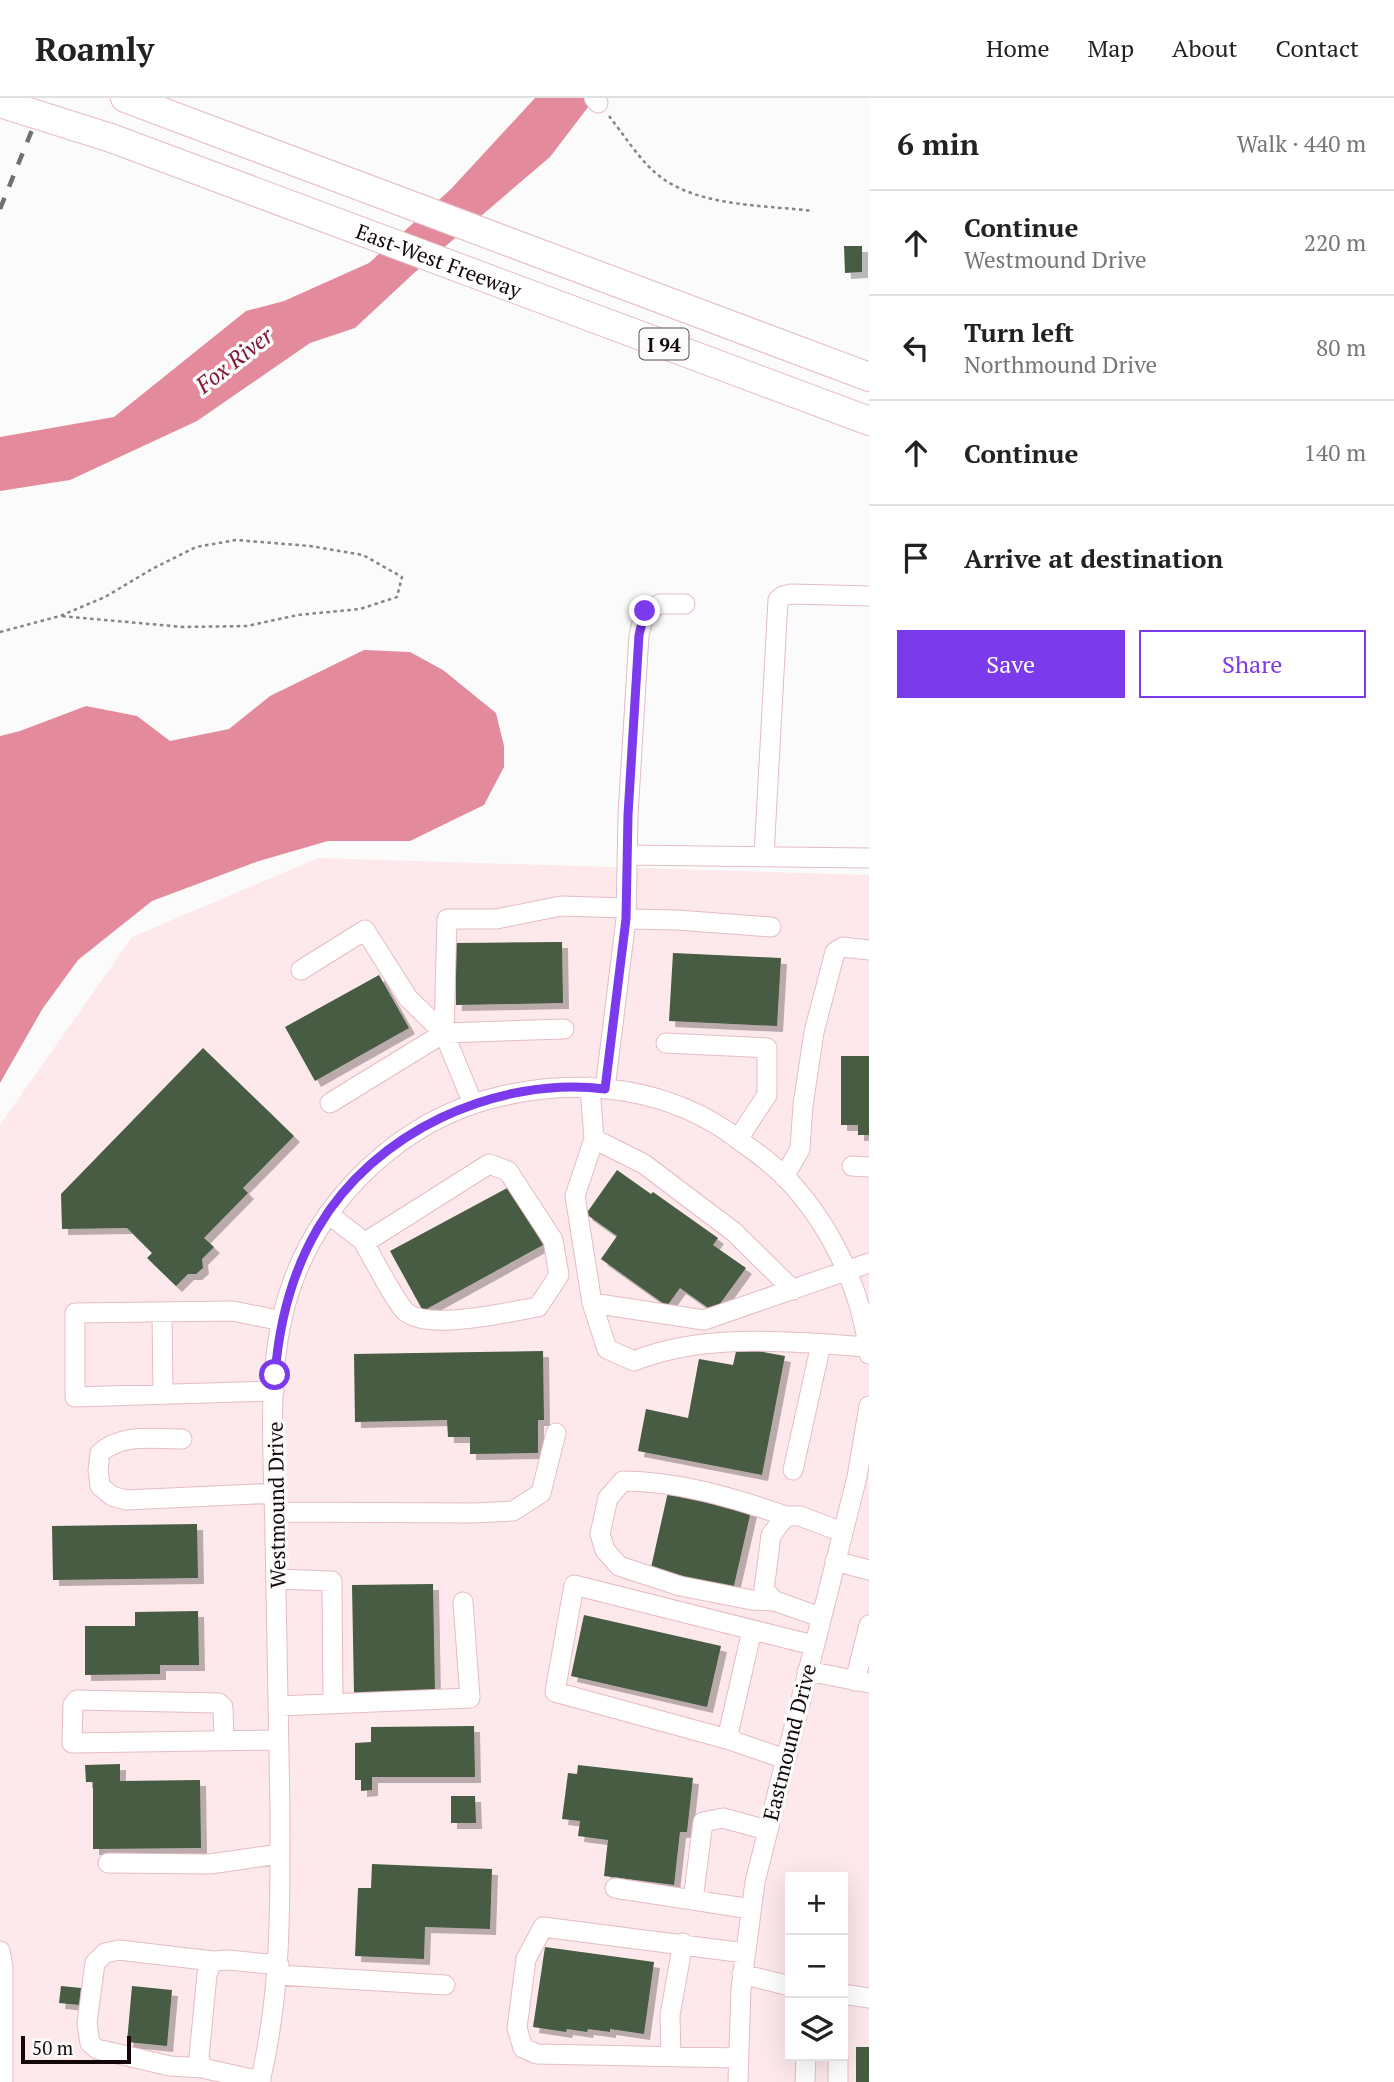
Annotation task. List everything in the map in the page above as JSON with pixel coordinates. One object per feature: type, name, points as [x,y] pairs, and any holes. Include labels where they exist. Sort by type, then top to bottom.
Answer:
[{"type":"highway","name":"East-West Freeway","points":[[8,98],[869,421]]},
{"type":"highway","name":"East-West Freeway","points":[[126,99],[869,377]]},
{"type":"highway","points":[[0,103],[111,138]]},
{"type":"street","points":[[764,856],[778,600],[791,594],[869,596]]},
{"type":"street","points":[[685,604],[660,604],[645,611],[639,635],[626,914],[597,1088],[594,1139],[575,1196],[592,1303],[607,1349],[634,1361],[655,1352],[743,1340],[868,1347]]},
{"type":"street","points":[[627,855],[869,858]]},
{"type":"street","points":[[472,1104],[444,1032],[447,919],[496,919],[561,906],[771,928]]},
{"type":"street","points":[[301,970],[365,930],[408,998],[444,1032]]},
{"type":"street","points":[[785,1177],[800,1149],[814,1032],[835,952],[843,947],[869,950]]},
{"type":"street","points":[[330,1103],[444,1032],[564,1029]]},
{"type":"street","points":[[666,1043],[767,1048],[767,1095],[738,1139]]},
{"type":"street","points":[[597,1088],[629,1092],[692,1111],[738,1139],[785,1177],[811,1208],[846,1271],[861,1314],[869,1354]]},
{"type":"street","name":"Westmound Drive","points":[[260,2081],[271,2027],[278,1970],[279,1706],[274,1391],[276,1351],[298,1268],[319,1226],[346,1190],[386,1152],[434,1122],[472,1104],[532,1089],[597,1088]]},
{"type":"street","points":[[594,1139],[644,1164],[734,1232],[793,1290]]},
{"type":"street","points":[[328,1214],[364,1243],[404,1312],[420,1319],[443,1321],[538,1307],[559,1275],[553,1240],[508,1171],[489,1164],[364,1243]]},
{"type":"street","points":[[592,1303],[704,1320],[869,1263]]},
{"type":"street","points":[[274,1391],[75,1397],[75,1313],[233,1311],[282,1321]]},
{"type":"street","points":[[162,1312],[163,1395]]},
{"type":"street","points":[[793,1470],[821,1344]]},
{"type":"street","name":"Eastmound Drive","points":[[738,2082],[743,1974],[751,1909],[767,1830],[842,1532],[862,1488],[869,1406]]},
{"type":"street","points":[[182,1439],[124,1439],[110,1443],[100,1453],[100,1486],[112,1496],[126,1500],[275,1502],[474,1513],[513,1511],[541,1493],[556,1433]]},
{"type":"street","points":[[820,1617],[775,1601],[752,1600],[680,1586],[619,1566],[605,1550],[600,1534],[608,1498],[623,1481],[651,1481],[748,1503],[786,1517],[800,1516],[842,1532]]},
{"type":"street","points":[[775,1601],[764,1590],[771,1535],[786,1517]]},
{"type":"street","points":[[835,1561],[869,1570]]},
{"type":"street","points":[[276,1579],[332,1581],[333,1703]]},
{"type":"street","points":[[785,1759],[727,1739],[555,1692],[574,1586],[813,1645]]},
{"type":"street","points":[[279,1706],[470,1698],[463,1602]]},
{"type":"street","points":[[807,1671],[862,1682],[869,1625]]},
{"type":"street","points":[[727,1739],[752,1630]]},
{"type":"street","points":[[224,1741],[223,1707],[219,1703],[77,1700],[72,1704],[72,1743],[224,1741],[279,1740]]},
{"type":"street","points":[[693,1900],[703,1822],[723,1818],[767,1830]]},
{"type":"street","points":[[108,1863],[210,1864],[280,1854]]},
{"type":"street","points":[[615,1888],[751,1909]]},
{"type":"street","points":[[738,2058],[537,2054],[523,2048],[517,2028],[526,1959],[543,1927],[745,1952]]},
{"type":"street","points":[[671,2056],[670,2015],[682,1943]]},
{"type":"street","points":[[260,2081],[202,2068],[170,2066],[97,2049],[90,2043],[87,2022],[95,1963],[105,1953],[119,1950],[213,1961],[229,1960],[278,1970],[445,1985]]},
{"type":"street","points":[[1,1961],[3,2081]]},
{"type":"street","points":[[202,2068],[199,2057],[207,1974],[213,1961]]},
{"type":"street","points":[[743,1974],[785,1985]]},
{"type":"street","points":[[848,1995],[869,1998]]},
{"type":"street","points":[[805,2082],[806,2061]]},
{"type":"street","points":[[838,2061],[838,2082]]},
{"type":"path","points":[[596,100],[645,162],[660,177],[680,189],[700,197],[813,211]]},
{"type":"path","points":[[0,632],[60,616],[105,597],[196,547],[236,540],[310,546],[363,555],[402,577],[397,597],[360,609],[298,615],[247,626],[183,627],[60,616]]},
{"type":"shaded area","points":[[318,858],[869,875],[869,2082],[0,2082],[0,1125],[132,937]]},
{"type":"water","name":"Fox River","points":[[535,98],[595,98],[550,157],[413,274],[355,328],[310,343],[197,421],[70,480],[0,491],[0,437],[114,417],[246,311],[284,301],[369,263],[451,189]]},
{"type":"water","points":[[364,650],[410,652],[443,670],[496,713],[504,746],[504,767],[484,805],[410,841],[328,841],[259,861],[152,901],[78,960],[43,1008],[0,1083],[0,736],[86,706],[137,716],[170,741],[229,729],[270,696]]},
{"type":"building","points":[[844,246],[862,246],[862,272],[845,273]]},
{"type":"building","points":[[562,942],[563,1003],[456,1005],[455,943]]},
{"type":"building","points":[[673,953],[781,958],[777,1026],[669,1021]]},
{"type":"building","points":[[379,975],[409,1028],[315,1081],[285,1027]]},
{"type":"building","points":[[203,1048],[294,1136],[243,1188],[248,1193],[204,1238],[214,1247],[202,1259],[203,1268],[196,1274],[188,1274],[176,1286],[147,1258],[152,1253],[127,1228],[62,1229],[61,1194]]},
{"type":"building","points":[[841,1056],[869,1056],[869,1135],[858,1135],[858,1125],[841,1125]]},
{"type":"building","points":[[617,1170],[718,1238],[713,1245],[746,1268],[714,1312],[680,1288],[667,1306],[601,1259],[617,1236],[586,1214]]},
{"type":"building","points":[[511,1186],[543,1245],[423,1311],[390,1251]]},
{"type":"building","points":[[737,1347],[785,1356],[762,1475],[638,1451],[646,1409],[688,1418],[699,1359],[733,1365]]},
{"type":"building","points":[[543,1351],[544,1420],[538,1420],[538,1453],[470,1454],[470,1437],[448,1437],[447,1420],[355,1422],[354,1354]]},
{"type":"building","points":[[668,1492],[751,1511],[733,1590],[650,1572]]},
{"type":"building","points":[[197,1524],[198,1578],[53,1580],[52,1526]]},
{"type":"building","points":[[433,1584],[435,1692],[354,1693],[352,1585]]},
{"type":"building","points":[[198,1611],[199,1665],[160,1665],[160,1674],[85,1675],[85,1626],[135,1626],[135,1612]]},
{"type":"building","points":[[584,1615],[721,1646],[707,1707],[571,1676]]},
{"type":"building","points":[[474,1726],[475,1777],[372,1777],[372,1790],[361,1791],[361,1780],[355,1780],[355,1743],[371,1742],[371,1727]]},
{"type":"building","points":[[120,1764],[120,1781],[200,1780],[201,1848],[93,1849],[93,1782],[86,1782],[85,1765]]},
{"type":"building","points":[[578,1765],[693,1778],[687,1832],[680,1832],[674,1885],[604,1876],[608,1840],[578,1836],[580,1821],[562,1819],[568,1773],[577,1774]]},
{"type":"building","points":[[451,1796],[475,1796],[476,1823],[451,1823]]},
{"type":"building","points":[[372,1864],[492,1869],[490,1929],[425,1927],[424,1959],[355,1956],[358,1888],[371,1888]]},
{"type":"building","points":[[545,1947],[654,1962],[644,2034],[610,2029],[610,2032],[567,2029],[566,2032],[533,2027]]},
{"type":"building","points":[[61,1986],[81,1988],[80,2005],[59,2003]]},
{"type":"building","points":[[132,1986],[172,1990],[167,2046],[127,2042]]},
{"type":"building","points":[[856,2047],[869,2047],[869,2082],[856,2082]]},
{"type":"railway","points":[[0,209],[45,98]]},
{"type":"route","points":[[275,1375],[276,1351],[283,1314],[308,1247],[319,1226],[346,1190],[386,1152],[434,1122],[472,1104],[532,1089],[605,1089],[626,919],[628,815],[639,635],[645,611]]}]
